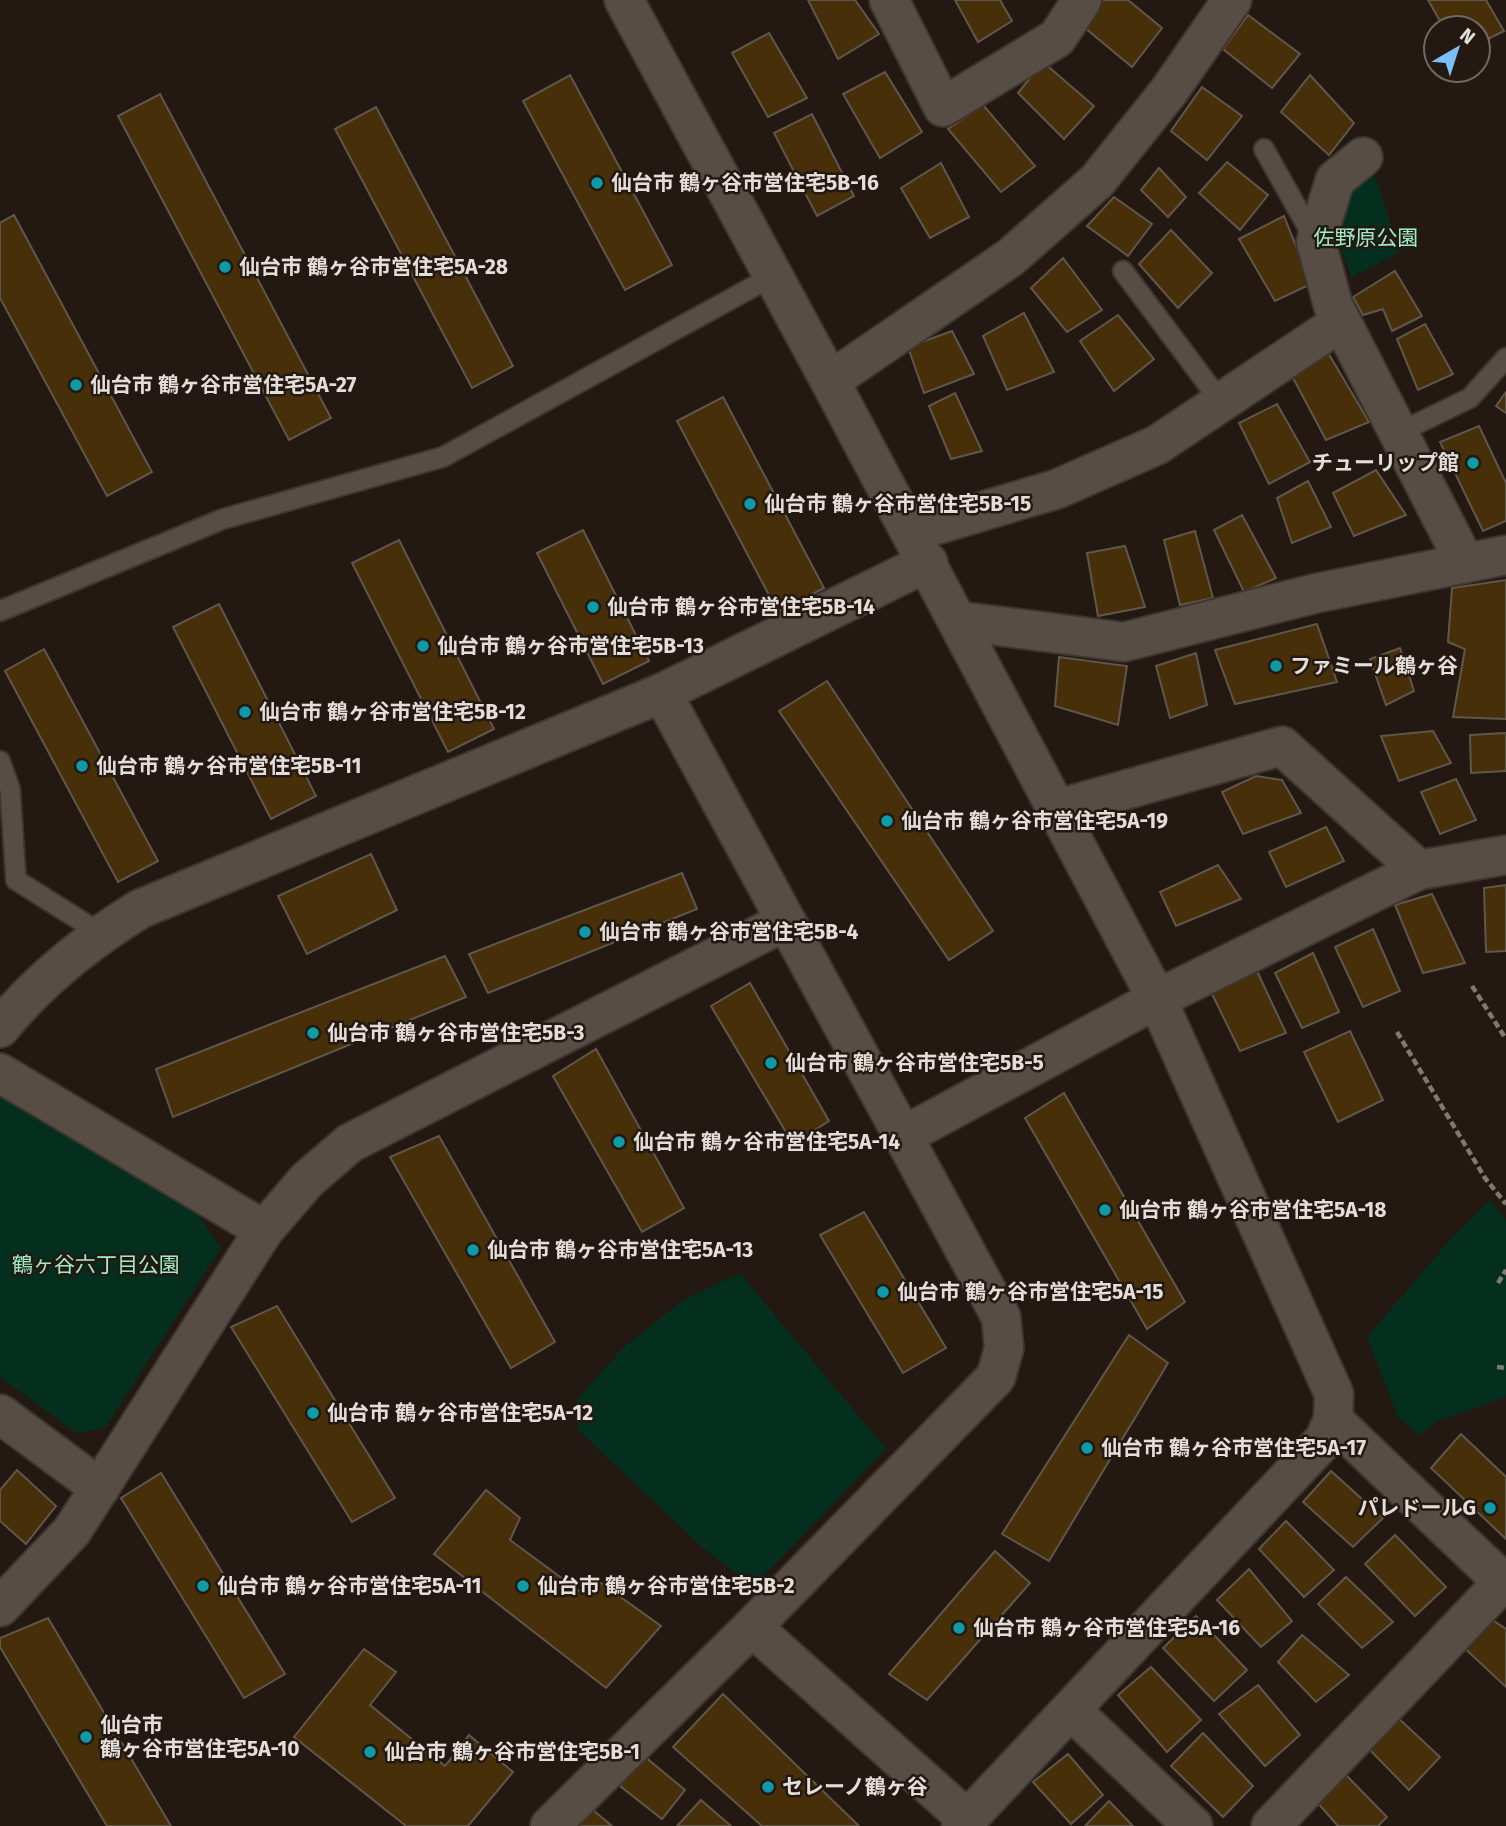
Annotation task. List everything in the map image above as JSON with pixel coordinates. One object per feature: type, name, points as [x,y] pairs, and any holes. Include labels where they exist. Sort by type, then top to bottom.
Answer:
[{"type":"street","points":[[624,0],[920,547],[1157,999],[1334,1394],[1334,1420],[1324,1440],[965,1823],[752,1627]]},
{"type":"street","points":[[889,0],[943,107],[1057,38],[1082,0]]},
{"type":"street","points":[[830,381],[1011,257],[1097,181],[1169,91],[1232,0]]},
{"type":"street","points":[[1363,157],[1335,180],[1316,242],[1332,305],[1465,563]]},
{"type":"street","points":[[0,1028],[24,998],[100,933],[141,909],[662,693],[920,547],[1157,445],[1341,322]]},
{"type":"street","points":[[959,621],[1124,642],[1317,593],[1506,555]]},
{"type":"street","points":[[550,1826],[752,1627],[996,1377],[1004,1348],[1001,1317],[662,693]]},
{"type":"street","points":[[1057,809],[1282,746],[1419,870]]},
{"type":"street","points":[[903,1136],[1157,999],[1419,870],[1506,855]]},
{"type":"street","points":[[0,1607],[72,1531],[264,1230],[307,1180],[350,1143],[786,921]]},
{"type":"street","points":[[0,1073],[264,1230]]},
{"type":"street","points":[[0,1414],[100,1488]]},
{"type":"street","points":[[1271,1826],[1503,1582],[1334,1420]]},
{"type":"street","points":[[1071,1710],[1193,1826]]},
{"type":"lane","points":[[1264,149],[1316,242]]},
{"type":"lane","points":[[1123,271],[1221,402]]},
{"type":"lane","points":[[0,611],[223,519],[443,457],[773,276]]},
{"type":"lane","points":[[1398,433],[1470,398],[1506,358]]},
{"type":"lane","points":[[0,761],[10,789],[8,875],[100,933]]},
{"type":"path","points":[[1472,986],[1506,1039]]},
{"type":"path","points":[[1396,1032],[1485,1178],[1506,1204]]},
{"type":"path","points":[[1498,1283],[1506,1270]]},
{"type":"path","points":[[1497,1367],[1506,1368]]},
{"type":"green space","name":"佐野原公園","points":[[1373,169],[1400,252],[1352,277],[1338,235],[1341,190]]},
{"type":"green space","name":"鶴ヶ谷六丁目公園","points":[[0,1096],[197,1213],[221,1248],[105,1428],[77,1433],[0,1377]]},
{"type":"green space","points":[[1490,1200],[1506,1221],[1506,1397],[1437,1421],[1420,1435],[1398,1417],[1367,1337],[1452,1238]]},
{"type":"green space","points":[[740,1273],[886,1449],[753,1587],[702,1547],[578,1430],[577,1400],[623,1348],[682,1301]]},
{"type":"building","points":[[808,0],[855,0],[879,34],[838,59]]},
{"type":"building","points":[[955,0],[1000,0],[1012,21],[978,42]]},
{"type":"building","points":[[1102,0],[1128,0],[1162,28],[1132,67],[1085,28]]},
{"type":"building","points":[[1428,0],[1486,0],[1504,31],[1492,37],[1492,14],[1436,14]]},
{"type":"building","points":[[1248,15],[1300,54],[1272,88],[1223,49]]},
{"type":"building","points":[[769,33],[807,98],[768,117],[732,53]]},
{"type":"building","points":[[1043,62],[1094,106],[1064,139],[1018,93]]},
{"type":"building","points":[[885,72],[922,132],[880,158],[843,94]]},
{"type":"building","name":"仙台市 鶴ヶ谷市営住宅5B-16","points":[[570,75],[672,265],[625,290],[523,101]]},
{"type":"building","points":[[1310,75],[1354,123],[1329,155],[1281,112]]},
{"type":"building","points":[[1202,87],[1242,116],[1207,160],[1171,131]]},
{"type":"building","name":"仙台市 鶴ヶ谷市営住宅5A-28","points":[[160,94],[331,418],[289,440],[118,116]]},
{"type":"building","points":[[983,105],[1035,166],[1001,192],[948,129]]},
{"type":"building","points":[[376,107],[513,366],[472,388],[335,129]]},
{"type":"building","points":[[812,114],[854,196],[817,216],[774,133]]},
{"type":"building","points":[[1227,162],[1268,195],[1240,230],[1199,193]]},
{"type":"building","points":[[941,163],[969,217],[930,238],[901,188]]},
{"type":"building","points":[[1159,168],[1186,197],[1168,217],[1141,190]]},
{"type":"building","points":[[1114,197],[1152,224],[1128,256],[1087,226]]},
{"type":"building","name":"仙台市 鶴ヶ谷市営住宅5A-27","points":[[14,215],[152,472],[107,496],[0,298],[0,223]]},
{"type":"building","points":[[1284,216],[1311,284],[1275,301],[1239,239]]},
{"type":"building","points":[[1171,230],[1212,273],[1178,308],[1139,264]]},
{"type":"building","points":[[1063,258],[1102,310],[1067,332],[1031,288]]},
{"type":"building","points":[[1395,271],[1422,316],[1392,331],[1383,309],[1363,315],[1353,297]]},
{"type":"building","points":[[1024,313],[1054,372],[1007,390],[983,336]]},
{"type":"building","points":[[1118,315],[1154,359],[1114,391],[1080,341]]},
{"type":"building","points":[[1425,324],[1453,374],[1418,390],[1397,339]]},
{"type":"building","points":[[952,331],[974,374],[924,393],[908,347]]},
{"type":"building","points":[[1327,351],[1369,422],[1326,440],[1292,376]]},
{"type":"building","points":[[1506,392],[1506,413],[1496,406]]},
{"type":"building","points":[[955,393],[982,451],[951,459],[929,406]]},
{"type":"building","name":"仙台市 鶴ヶ谷市営住宅5B-15","points":[[723,397],[824,588],[778,612],[677,421]]},
{"type":"building","points":[[1277,404],[1310,462],[1269,484],[1239,423]]},
{"type":"building","name":"チューリップ館","points":[[1479,426],[1506,483],[1506,521],[1483,531],[1440,442]]},
{"type":"building","points":[[1376,470],[1406,515],[1354,536],[1333,493]]},
{"type":"building","points":[[1308,481],[1331,527],[1292,543],[1277,498]]},
{"type":"building","points":[[1242,515],[1276,578],[1244,592],[1214,530]]},
{"type":"building","name":"仙台市 鶴ヶ谷市営住宅5B-14","points":[[583,530],[649,661],[603,684],[537,553]]},
{"type":"building","points":[[1195,531],[1213,598],[1180,605],[1164,540]]},
{"type":"building","name":"仙台市 鶴ヶ谷市営住宅5B-13","points":[[399,540],[494,729],[448,752],[352,563]]},
{"type":"building","points":[[1125,546],[1145,607],[1098,616],[1087,553]]},
{"type":"building","points":[[1506,580],[1506,719],[1453,717],[1465,649],[1448,642],[1452,588]]},
{"type":"building","name":"仙台市 鶴ヶ谷市営住宅5B-12","points":[[219,604],[316,796],[271,819],[173,627]]},
{"type":"building","name":"ファミール鶴ヶ谷","points":[[1317,624],[1337,682],[1235,704],[1215,650]]},
{"type":"building","points":[[1400,648],[1414,691],[1386,705],[1370,659]]},
{"type":"building","name":"仙台市 鶴ヶ谷市営住宅5B-11","points":[[44,649],[158,861],[118,882],[5,671]]},
{"type":"building","points":[[1196,653],[1207,705],[1170,718],[1156,666]]},
{"type":"building","points":[[1059,657],[1127,666],[1118,725],[1055,706]]},
{"type":"building","name":"仙台市 鶴ヶ谷市営住宅5A-19","points":[[827,681],[993,931],[949,960],[779,711]]},
{"type":"building","points":[[1433,731],[1451,763],[1399,781],[1381,736]]},
{"type":"building","points":[[1506,733],[1506,771],[1471,773],[1470,735]]},
{"type":"building","points":[[1256,776],[1282,780],[1301,813],[1243,834],[1222,792]]},
{"type":"building","points":[[1456,779],[1476,820],[1440,834],[1421,792]]},
{"type":"building","points":[[1326,827],[1344,861],[1286,887],[1269,852]]},
{"type":"building","points":[[371,854],[397,910],[307,954],[278,896]]},
{"type":"building","points":[[1218,865],[1241,899],[1176,926],[1160,892]]},
{"type":"building","name":"仙台市 鶴ヶ谷市営住宅5B-4","points":[[682,873],[697,909],[488,993],[469,954]]},
{"type":"building","points":[[1506,885],[1506,951],[1486,952],[1484,888]]},
{"type":"building","points":[[1432,894],[1465,963],[1423,973],[1395,905]]},
{"type":"building","points":[[1373,929],[1400,991],[1363,1007],[1335,947]]},
{"type":"building","points":[[1313,953],[1339,1012],[1302,1028],[1275,973]]},
{"type":"building","name":"仙台市 鶴ヶ谷市営住宅5B-3","points":[[445,956],[466,997],[173,1117],[156,1069]]},
{"type":"building","points":[[1257,971],[1286,1033],[1240,1051],[1211,992]]},
{"type":"building","name":"仙台市 鶴ヶ谷市営住宅5B-5","points":[[750,983],[829,1121],[793,1144],[711,1006]]},
{"type":"building","points":[[1350,1031],[1383,1100],[1338,1122],[1304,1052]]},
{"type":"building","name":"仙台市 鶴ヶ谷市営住宅5A-14","points":[[596,1049],[684,1208],[642,1232],[553,1076]]},
{"type":"building","name":"仙台市 鶴ヶ谷市営住宅5A-18","points":[[1064,1093],[1185,1302],[1147,1329],[1025,1118]]},
{"type":"building","name":"仙台市 鶴ヶ谷市営住宅5A-13","points":[[439,1136],[555,1342],[511,1368],[390,1157]]},
{"type":"building","name":"仙台市 鶴ヶ谷市営住宅5A-15","points":[[864,1212],[946,1348],[903,1373],[820,1235]]},
{"type":"building","name":"仙台市 鶴ヶ谷市営住宅5A-12","points":[[277,1306],[395,1498],[352,1522],[231,1327]]},
{"type":"building","name":"仙台市 鶴ヶ谷市営住宅5A-17","points":[[1129,1335],[1168,1363],[1049,1561],[1002,1534]]},
{"type":"building","name":"パレドールG","points":[[1461,1434],[1506,1477],[1506,1539],[1431,1468]]},
{"type":"building","points":[[17,1470],[56,1506],[26,1544],[0,1521],[0,1490]]},
{"type":"building","points":[[1331,1471],[1383,1518],[1353,1547],[1303,1502]]},
{"type":"building","name":"仙台市 鶴ヶ谷市営住宅5A-11","points":[[161,1473],[285,1674],[244,1698],[121,1498]]},
{"type":"building","name":"仙台市 鶴ヶ谷市営住宅5B-2","points":[[486,1490],[520,1518],[510,1540],[582,1593],[594,1578],[661,1626],[606,1688],[434,1554]]},
{"type":"building","points":[[1286,1521],[1334,1570],[1304,1597],[1259,1549]]},
{"type":"building","points":[[1395,1535],[1446,1587],[1415,1616],[1365,1564]]},
{"type":"building","name":"仙台市 鶴ヶ谷市営住宅5A-16","points":[[995,1551],[1030,1583],[927,1700],[889,1674]]},
{"type":"building","points":[[1249,1569],[1292,1621],[1261,1647],[1217,1600]]},
{"type":"building","points":[[1346,1577],[1393,1622],[1362,1648],[1318,1604]]},
{"type":"building","points":[[1485,1615],[1506,1629],[1506,1687],[1460,1644]]},
{"type":"building","points":[[1196,1616],[1247,1670],[1214,1701],[1163,1648]]},
{"type":"building","name":"仙台市 鶴ヶ谷市営住宅5A-10","points":[[48,1618],[171,1826],[107,1826],[0,1647],[0,1638]]},
{"type":"building","points":[[1302,1635],[1349,1675],[1316,1702],[1278,1662]]},
{"type":"building","name":"仙台市 鶴ヶ谷市営住宅5B-1","points":[[364,1649],[396,1672],[370,1705],[445,1766],[469,1735],[513,1772],[468,1826],[406,1826],[294,1737]]},
{"type":"building","points":[[1151,1667],[1201,1720],[1167,1752],[1118,1695]]},
{"type":"building","points":[[1258,1685],[1300,1735],[1265,1766],[1219,1714]]},
{"type":"building","name":"セレーノ鶴ヶ谷","points":[[723,1694],[859,1826],[762,1826],[673,1747]]},
{"type":"building","points":[[1395,1715],[1440,1757],[1409,1790],[1364,1744]]},
{"type":"building","points":[[1203,1733],[1253,1786],[1223,1817],[1171,1766]]},
{"type":"building","points":[[1068,1754],[1103,1795],[1071,1824],[1033,1782]]},
{"type":"building","points":[[644,1756],[685,1790],[662,1819],[620,1786]]},
{"type":"building","points":[[1344,1773],[1387,1817],[1378,1826],[1338,1826],[1316,1801]]},
{"type":"building","points":[[701,1800],[731,1826],[677,1826]]},
{"type":"building","points":[[1109,1801],[1133,1826],[1085,1826]]},
{"type":"building","points":[[593,1810],[612,1826],[576,1826]]},
{"type":"place","name":"仙台市 鶴ヶ谷市営住宅5B-16","points":[[597,183]]},
{"type":"place","name":"仙台市 鶴ヶ谷市営住宅5A-28","points":[[225,267]]},
{"type":"place","name":"仙台市 鶴ヶ谷市営住宅5A-27","points":[[76,385]]},
{"type":"place","name":"チューリップ館","points":[[1473,463]]},
{"type":"place","name":"仙台市 鶴ヶ谷市営住宅5B-15","points":[[750,504]]},
{"type":"place","name":"仙台市 鶴ヶ谷市営住宅5B-14","points":[[593,607]]},
{"type":"place","name":"仙台市 鶴ヶ谷市営住宅5B-13","points":[[423,646]]},
{"type":"place","name":"ファミール鶴ヶ谷","points":[[1276,666]]},
{"type":"place","name":"仙台市 鶴ヶ谷市営住宅5B-12","points":[[245,712]]},
{"type":"place","name":"仙台市 鶴ヶ谷市営住宅5B-11","points":[[82,766]]},
{"type":"place","name":"仙台市 鶴ヶ谷市営住宅5A-19","points":[[887,821]]},
{"type":"place","name":"仙台市 鶴ヶ谷市営住宅5B-4","points":[[585,932]]},
{"type":"place","name":"仙台市 鶴ヶ谷市営住宅5B-3","points":[[313,1033]]},
{"type":"place","name":"仙台市 鶴ヶ谷市営住宅5B-5","points":[[771,1063]]},
{"type":"place","name":"仙台市 鶴ヶ谷市営住宅5A-14","points":[[619,1142]]},
{"type":"place","name":"仙台市 鶴ヶ谷市営住宅5A-18","points":[[1105,1210]]},
{"type":"place","name":"仙台市 鶴ヶ谷市営住宅5A-13","points":[[473,1250]]},
{"type":"place","name":"仙台市 鶴ヶ谷市営住宅5A-15","points":[[883,1292]]},
{"type":"place","name":"仙台市 鶴ヶ谷市営住宅5A-12","points":[[313,1413]]},
{"type":"place","name":"仙台市 鶴ヶ谷市営住宅5A-17","points":[[1087,1448]]},
{"type":"place","name":"パレドールG","points":[[1490,1508]]},
{"type":"place","name":"仙台市 鶴ヶ谷市営住宅5A-11","points":[[203,1586]]},
{"type":"place","name":"仙台市 鶴ヶ谷市営住宅5B-2","points":[[523,1586]]},
{"type":"place","name":"仙台市 鶴ヶ谷市営住宅5A-16","points":[[959,1628]]},
{"type":"place","name":"仙台市 鶴ヶ谷市営住宅5A-10","points":[[86,1737]]},
{"type":"place","name":"仙台市 鶴ヶ谷市営住宅5B-1","points":[[370,1752]]},
{"type":"place","name":"セレーノ鶴ヶ谷","points":[[768,1787]]}]
